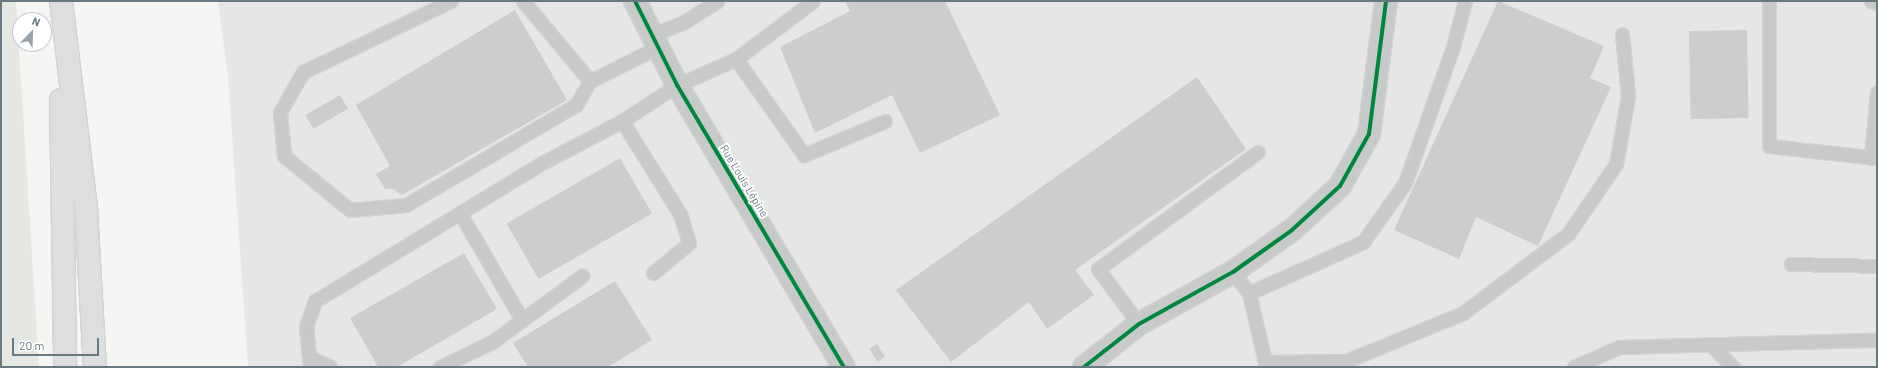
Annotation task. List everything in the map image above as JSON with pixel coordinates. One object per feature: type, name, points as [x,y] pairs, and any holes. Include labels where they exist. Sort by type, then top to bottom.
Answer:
[{"type":"main road","points":[[60,1],[65,367]]},
{"type":"main road","points":[[60,1],[86,208],[95,367]]},
{"type":"street","name":"Rue Louis Lépine","points":[[635,1],[677,85],[844,367]]},
{"type":"street","points":[[1084,367],[1139,324],[1233,272],[1292,230],[1340,186],[1369,134],[1386,1]]},
{"type":"lane","points":[[451,1],[303,72],[280,112],[284,156],[350,210],[406,205],[576,105],[590,81],[717,1]]},
{"type":"lane","points":[[523,1],[590,81]]},
{"type":"lane","points":[[330,367],[309,362],[306,326],[315,301],[544,162],[622,121],[677,85],[736,59],[813,1]]},
{"type":"lane","points":[[1249,293],[1363,242],[1405,182],[1453,47],[1465,1]]},
{"type":"lane","points":[[1769,1],[1769,146],[1874,158],[1877,92]]},
{"type":"lane","points":[[1871,1],[1877,3]]},
{"type":"lane","points":[[1233,272],[1249,293],[1265,362],[1346,361],[1463,313],[1568,234],[1616,164],[1628,96],[1622,34]]},
{"type":"lane","points":[[736,59],[804,155],[885,121]]},
{"type":"lane","points":[[622,121],[680,214],[689,243],[653,273]]},
{"type":"lane","points":[[1139,324],[1098,269],[1258,152]]},
{"type":"lane","points":[[460,213],[522,320]]},
{"type":"lane","points":[[1791,264],[1877,266]]},
{"type":"lane","points":[[440,367],[492,342],[582,276]]},
{"type":"lane","points":[[1574,367],[1620,346],[1712,346],[1877,340]]},
{"type":"lane","points":[[1712,346],[1733,367]]},
{"type":"shaded area","points":[[1,1],[16,1],[17,12],[12,12],[12,52],[19,52],[39,367],[1,367]]},
{"type":"shaded area","points":[[218,1],[1877,1],[1877,367],[248,367],[228,77]]},
{"type":"building","points":[[845,1],[945,1],[1000,115],[920,153],[892,95],[815,133],[780,47],[850,11]]},
{"type":"building","points":[[1498,1],[1604,46],[1590,78],[1611,87],[1538,246],[1476,217],[1459,259],[1394,230]]},
{"type":"building","points":[[515,10],[567,100],[402,195],[393,189],[385,189],[376,174],[390,166],[356,105]]},
{"type":"building","points":[[1747,30],[1749,118],[1691,119],[1689,31]]},
{"type":"building","points":[[1197,77],[1246,149],[1075,270],[1094,295],[1047,329],[1029,302],[951,362],[896,290]]},
{"type":"building","points":[[340,95],[348,109],[313,129],[305,115]]},
{"type":"building","points":[[620,158],[652,213],[539,279],[507,224]]},
{"type":"building","points":[[464,253],[497,309],[397,367],[378,367],[350,318]]},
{"type":"building","points":[[615,281],[652,340],[608,367],[528,367],[513,343]]},
{"type":"building","points":[[877,344],[885,357],[877,361],[869,349]]},
{"type":"cycle path","points":[[635,1],[677,85],[844,367]]},
{"type":"cycle path","points":[[1084,367],[1139,324],[1233,272],[1292,230],[1340,186],[1369,134],[1386,1]]}]
